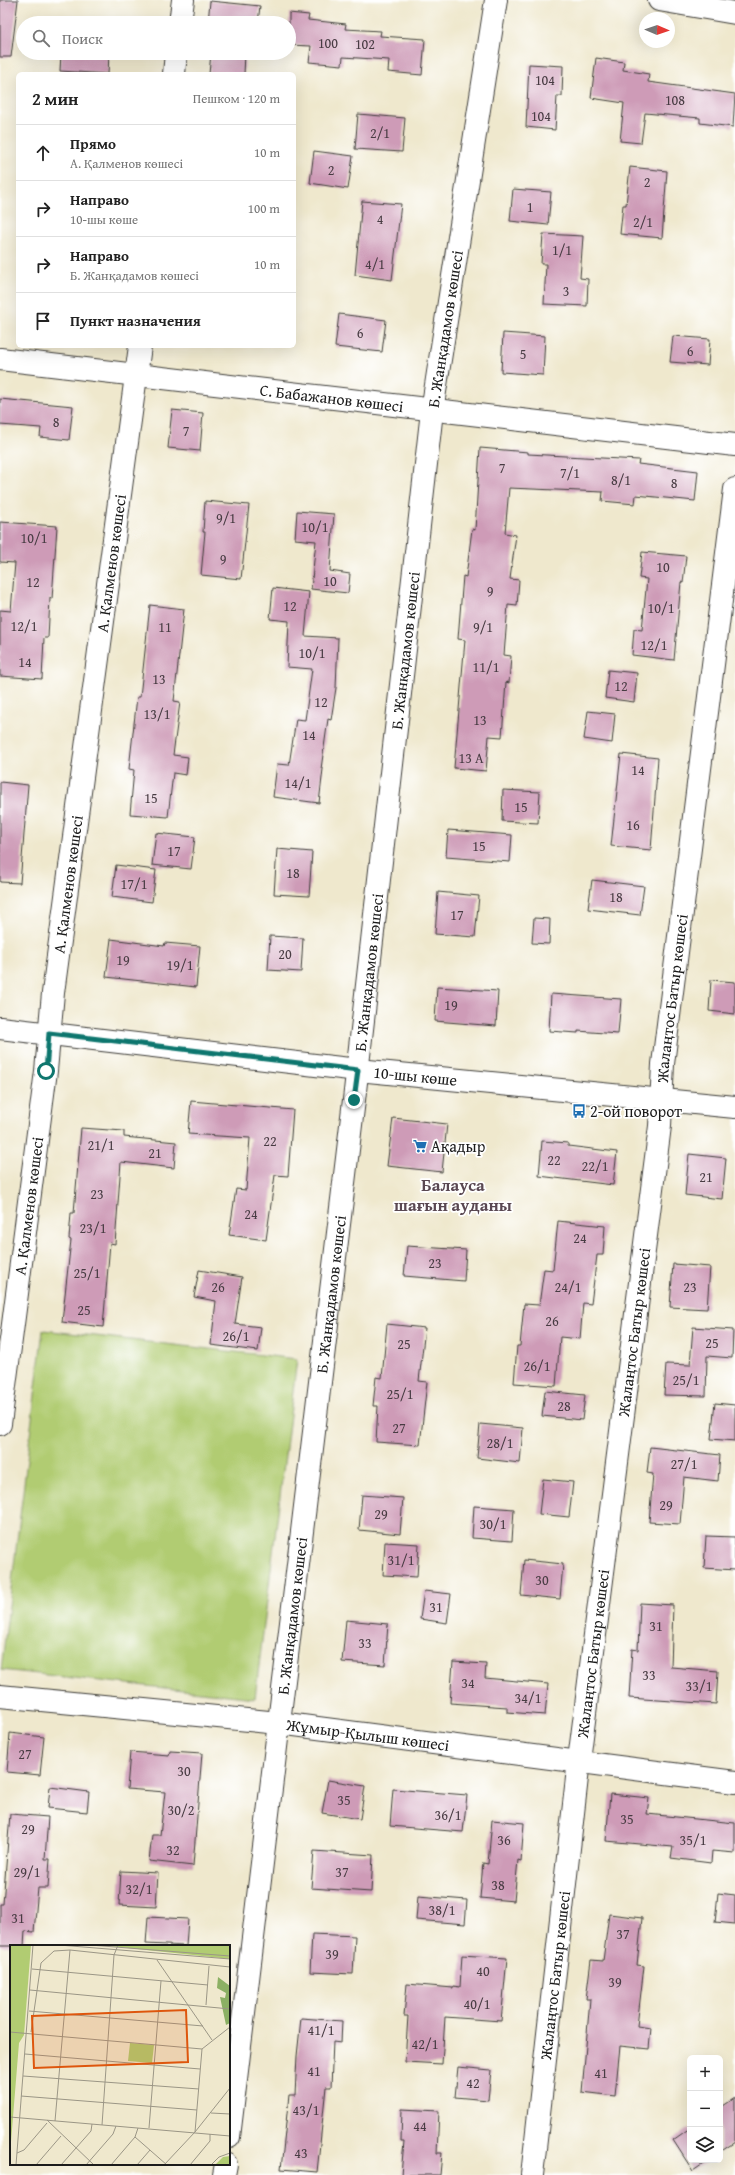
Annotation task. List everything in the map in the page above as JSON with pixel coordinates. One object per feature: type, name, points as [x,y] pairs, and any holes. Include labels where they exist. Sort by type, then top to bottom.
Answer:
[{"type":"street","points":[[181,16],[183,0]]},
{"type":"street","name":"Б. Жанқадамов көшесі","points":[[230,2129],[358,1070],[432,411],[496,0]]},
{"type":"street","points":[[659,0],[735,13]]},
{"type":"street","points":[[174,72],[175,60]]},
{"type":"street","name":"А. Қалменов көшесі","points":[[0,1424],[49,1033],[140,348]]},
{"type":"street","name":"С. Бабажанов көшесі","points":[[0,359],[136,374],[432,411],[735,445]]},
{"type":"street","name":"Жалаңтос Батыр көшесі","points":[[532,2175],[579,1760],[660,1126],[662,1064],[735,489]]},
{"type":"street","name":"10-шы көше","points":[[0,1028],[358,1070],[735,1107]]},
{"type":"street","name":"Жұмыр-Қылыш көшесі","points":[[0,1696],[280,1723],[579,1760],[735,1782]]},
{"type":"street","points":[[224,2175],[226,2165]]},
{"type":"green space","points":[[43,1330],[297,1359],[255,1698],[1,1670]]},
{"type":"building","points":[[0,0],[18,0],[11,57],[0,57]]},
{"type":"building","points":[[210,1],[260,6],[259,16],[209,16]]},
{"type":"building","points":[[289,13],[309,15],[308,20],[346,24],[345,29],[381,31],[380,36],[425,39],[422,75],[388,72],[389,60],[343,57],[342,65],[309,62],[311,46],[296,45],[296,16],[289,16]]},
{"type":"building","points":[[596,58],[624,62],[623,70],[649,74],[648,82],[735,94],[733,127],[700,123],[700,118],[645,113],[641,143],[620,141],[624,103],[591,98]]},
{"type":"building","points":[[61,60],[109,60],[108,72],[60,71]]},
{"type":"building","points":[[210,60],[245,60],[244,72],[209,72]]},
{"type":"building","points":[[529,64],[563,66],[562,96],[557,96],[555,130],[526,127]]},
{"type":"building","points":[[358,114],[405,118],[402,152],[355,149]]},
{"type":"building","points":[[314,151],[353,156],[348,189],[310,183]]},
{"type":"building","points":[[630,167],[667,171],[662,238],[620,234],[623,205],[626,205]]},
{"type":"building","points":[[513,189],[551,192],[548,225],[510,221]]},
{"type":"building","points":[[362,201],[401,204],[392,280],[355,275]]},
{"type":"building","points":[[543,234],[583,236],[580,278],[588,279],[587,306],[544,304],[546,264],[541,264]]},
{"type":"building","points":[[339,314],[386,320],[382,352],[335,347]]},
{"type":"building","points":[[503,333],[545,336],[543,375],[501,372]]},
{"type":"building","points":[[673,336],[710,339],[708,365],[670,362]]},
{"type":"building","points":[[0,399],[73,406],[69,440],[40,437],[41,428],[0,425]]},
{"type":"building","points":[[172,410],[203,413],[200,451],[168,448]]},
{"type":"building","points":[[480,448],[528,452],[528,454],[639,460],[638,464],[698,471],[695,501],[636,495],[635,504],[602,501],[603,492],[509,488],[505,533],[516,535],[510,579],[519,580],[517,606],[508,605],[504,655],[511,656],[509,683],[506,682],[502,737],[489,736],[486,771],[454,768],[465,640],[458,639],[463,576],[466,577],[472,529],[475,530]]},
{"type":"building","points":[[205,501],[249,505],[241,579],[201,575],[205,532],[203,532]]},
{"type":"building","points":[[297,511],[334,514],[330,571],[350,574],[348,593],[311,589],[316,541],[295,539]]},
{"type":"building","points":[[0,522],[57,526],[52,599],[50,598],[48,638],[44,638],[42,679],[0,676],[0,610],[11,611],[15,563],[0,562]]},
{"type":"building","points":[[642,552],[686,556],[683,583],[681,582],[674,660],[632,655],[634,629],[642,630],[647,579],[639,578]]},
{"type":"building","points":[[273,588],[309,592],[305,636],[338,638],[336,688],[331,720],[328,719],[321,769],[323,769],[319,803],[273,797],[277,764],[289,765],[296,719],[305,720],[312,669],[287,667],[289,621],[270,619]]},
{"type":"building","points":[[150,605],[184,609],[174,701],[180,702],[173,755],[188,757],[186,775],[173,773],[168,817],[130,814],[134,770],[129,769],[137,697],[140,697]]},
{"type":"building","points":[[608,670],[637,673],[634,702],[605,698]]},
{"type":"building","points":[[588,711],[615,714],[612,743],[584,739]]},
{"type":"building","points":[[621,754],[658,758],[651,850],[611,846]]},
{"type":"building","points":[[0,782],[28,785],[20,883],[0,882]]},
{"type":"building","points":[[503,790],[540,792],[538,823],[502,821]]},
{"type":"building","points":[[448,830],[512,835],[510,862],[446,857]]},
{"type":"building","points":[[156,833],[195,837],[191,869],[152,865]]},
{"type":"building","points":[[277,849],[312,852],[309,896],[274,894]]},
{"type":"building","points":[[116,865],[156,870],[152,902],[112,897]]},
{"type":"building","points":[[592,880],[644,886],[640,915],[588,909]]},
{"type":"building","points":[[438,892],[479,896],[475,937],[435,934]]},
{"type":"building","points":[[534,918],[550,919],[549,944],[532,943]]},
{"type":"building","points":[[270,936],[303,938],[301,972],[268,970]]},
{"type":"building","points":[[111,939],[164,946],[165,943],[200,946],[196,987],[106,977]]},
{"type":"building","points":[[711,980],[735,982],[735,1014],[709,1011]]},
{"type":"building","points":[[437,987],[498,991],[496,1026],[435,1021]]},
{"type":"building","points":[[551,994],[621,999],[618,1034],[578,1031],[578,1033],[549,1031]]},
{"type":"building","points":[[191,1101],[293,1110],[288,1176],[275,1175],[266,1240],[229,1235],[236,1189],[246,1190],[250,1138],[188,1134]]},
{"type":"building","points":[[393,1118],[447,1124],[442,1172],[387,1166]]},
{"type":"building","points":[[81,1128],[124,1131],[124,1137],[176,1142],[174,1168],[121,1162],[115,1244],[110,1243],[103,1327],[62,1322],[71,1240],[69,1239],[71,1213],[74,1213]]},
{"type":"building","points":[[542,1141],[568,1143],[568,1146],[617,1152],[613,1185],[539,1176]]},
{"type":"building","points":[[689,1154],[726,1158],[722,1199],[685,1195]]},
{"type":"building","points":[[558,1221],[605,1226],[603,1255],[597,1255],[591,1304],[583,1303],[580,1339],[560,1337],[556,1386],[514,1383],[517,1346],[520,1346],[524,1304],[539,1305],[544,1269],[553,1270]]},
{"type":"building","points":[[407,1246],[466,1250],[464,1281],[404,1276]]},
{"type":"building","points":[[673,1264],[710,1267],[707,1309],[670,1307]]},
{"type":"building","points":[[199,1270],[242,1277],[235,1324],[261,1327],[258,1351],[211,1345],[216,1301],[194,1297]]},
{"type":"building","points":[[387,1324],[425,1328],[419,1381],[427,1382],[420,1445],[376,1442],[378,1406],[373,1406],[376,1377],[382,1378]]},
{"type":"building","points":[[693,1327],[733,1330],[732,1358],[707,1356],[706,1396],[664,1395],[666,1364],[690,1365]]},
{"type":"building","points":[[545,1391],[585,1395],[582,1420],[542,1416]]},
{"type":"building","points":[[715,1403],[735,1405],[735,1441],[711,1439]]},
{"type":"building","points":[[480,1424],[523,1428],[520,1463],[477,1458]]},
{"type":"building","points":[[650,1447],[720,1455],[718,1481],[684,1477],[680,1524],[649,1522],[653,1474],[647,1473]]},
{"type":"building","points":[[543,1479],[573,1482],[569,1517],[539,1514]]},
{"type":"building","points":[[362,1495],[403,1498],[400,1534],[359,1530]]},
{"type":"building","points":[[474,1506],[514,1509],[512,1541],[472,1538]]},
{"type":"building","points":[[706,1536],[735,1537],[735,1570],[704,1568]]},
{"type":"building","points":[[385,1542],[419,1544],[417,1577],[383,1575]]},
{"type":"building","points":[[524,1560],[563,1564],[560,1599],[521,1595]]},
{"type":"building","points":[[424,1591],[451,1594],[447,1623],[420,1619]]},
{"type":"building","points":[[640,1603],[673,1605],[671,1667],[718,1671],[716,1704],[629,1698],[632,1649],[638,1650]]},
{"type":"building","points":[[346,1620],[388,1624],[385,1665],[342,1662]]},
{"type":"building","points":[[453,1662],[486,1664],[485,1678],[548,1684],[545,1715],[507,1712],[507,1707],[450,1703]]},
{"type":"building","points":[[10,1733],[44,1737],[40,1775],[7,1772]]},
{"type":"building","points":[[170,1751],[202,1753],[193,1866],[149,1861],[152,1835],[160,1835],[165,1792],[127,1789],[130,1752],[169,1755]]},
{"type":"building","points":[[328,1780],[365,1786],[360,1819],[322,1813]]},
{"type":"building","points":[[50,1787],[89,1792],[87,1812],[48,1808]]},
{"type":"building","points":[[393,1789],[467,1795],[463,1832],[390,1826]]},
{"type":"building","points":[[610,1794],[649,1798],[647,1814],[735,1823],[735,1853],[712,1851],[711,1863],[671,1858],[673,1847],[606,1841]]},
{"type":"building","points":[[10,1814],[48,1817],[45,1859],[50,1859],[48,1888],[38,1888],[34,1932],[25,1931],[24,1945],[0,1946],[0,1904],[3,1904]]},
{"type":"building","points":[[492,1820],[524,1823],[521,1861],[518,1860],[514,1901],[480,1898],[483,1863],[488,1864]]},
{"type":"building","points":[[314,1851],[373,1855],[371,1892],[311,1888]]},
{"type":"building","points":[[121,1871],[158,1873],[156,1907],[119,1905]]},
{"type":"building","points":[[718,1893],[735,1895],[735,1924],[715,1922]]},
{"type":"building","points":[[418,1896],[467,1900],[465,1924],[416,1920]]},
{"type":"building","points":[[609,1914],[642,1918],[637,1965],[644,1966],[637,2026],[651,2028],[649,2049],[620,2046],[615,2096],[582,2092],[590,1999],[586,1999],[591,1960],[603,1961]]},
{"type":"building","points":[[148,1917],[188,1919],[186,1945],[146,1944]]},
{"type":"building","points":[[312,1934],[355,1936],[353,1974],[310,1972]]},
{"type":"building","points":[[462,1955],[507,1958],[501,2021],[445,2017],[442,2064],[405,2062],[408,2016],[404,2016],[407,1984],[453,1988],[453,1986],[460,1987]]},
{"type":"building","points":[[301,2018],[342,2021],[341,2043],[333,2042],[331,2087],[326,2087],[317,2172],[281,2169],[289,2095],[295,2095]]},
{"type":"building","points":[[458,2067],[491,2070],[488,2100],[455,2097]]},
{"type":"building","points":[[735,2098],[735,2142],[723,2150],[723,2127],[723,2106]]},
{"type":"building","points":[[402,2109],[439,2111],[437,2153],[442,2153],[440,2175],[401,2175],[404,2141],[401,2141]]},
{"type":"building","points":[[687,2130],[687,2162],[673,2140]]},
{"type":"building","points":[[688,2163],[705,2163],[693,2171]]},
{"type":"place","name":"2-ой поворот","points":[[579,1111]]},
{"type":"place","name":"Ақадыр","points":[[420,1146]]},
{"type":"district","name":"Балауса шағын ауданы","points":[[453,1195]]},
{"type":"route","points":[[46,1071],[49,1033],[358,1070],[354,1100]]}]
